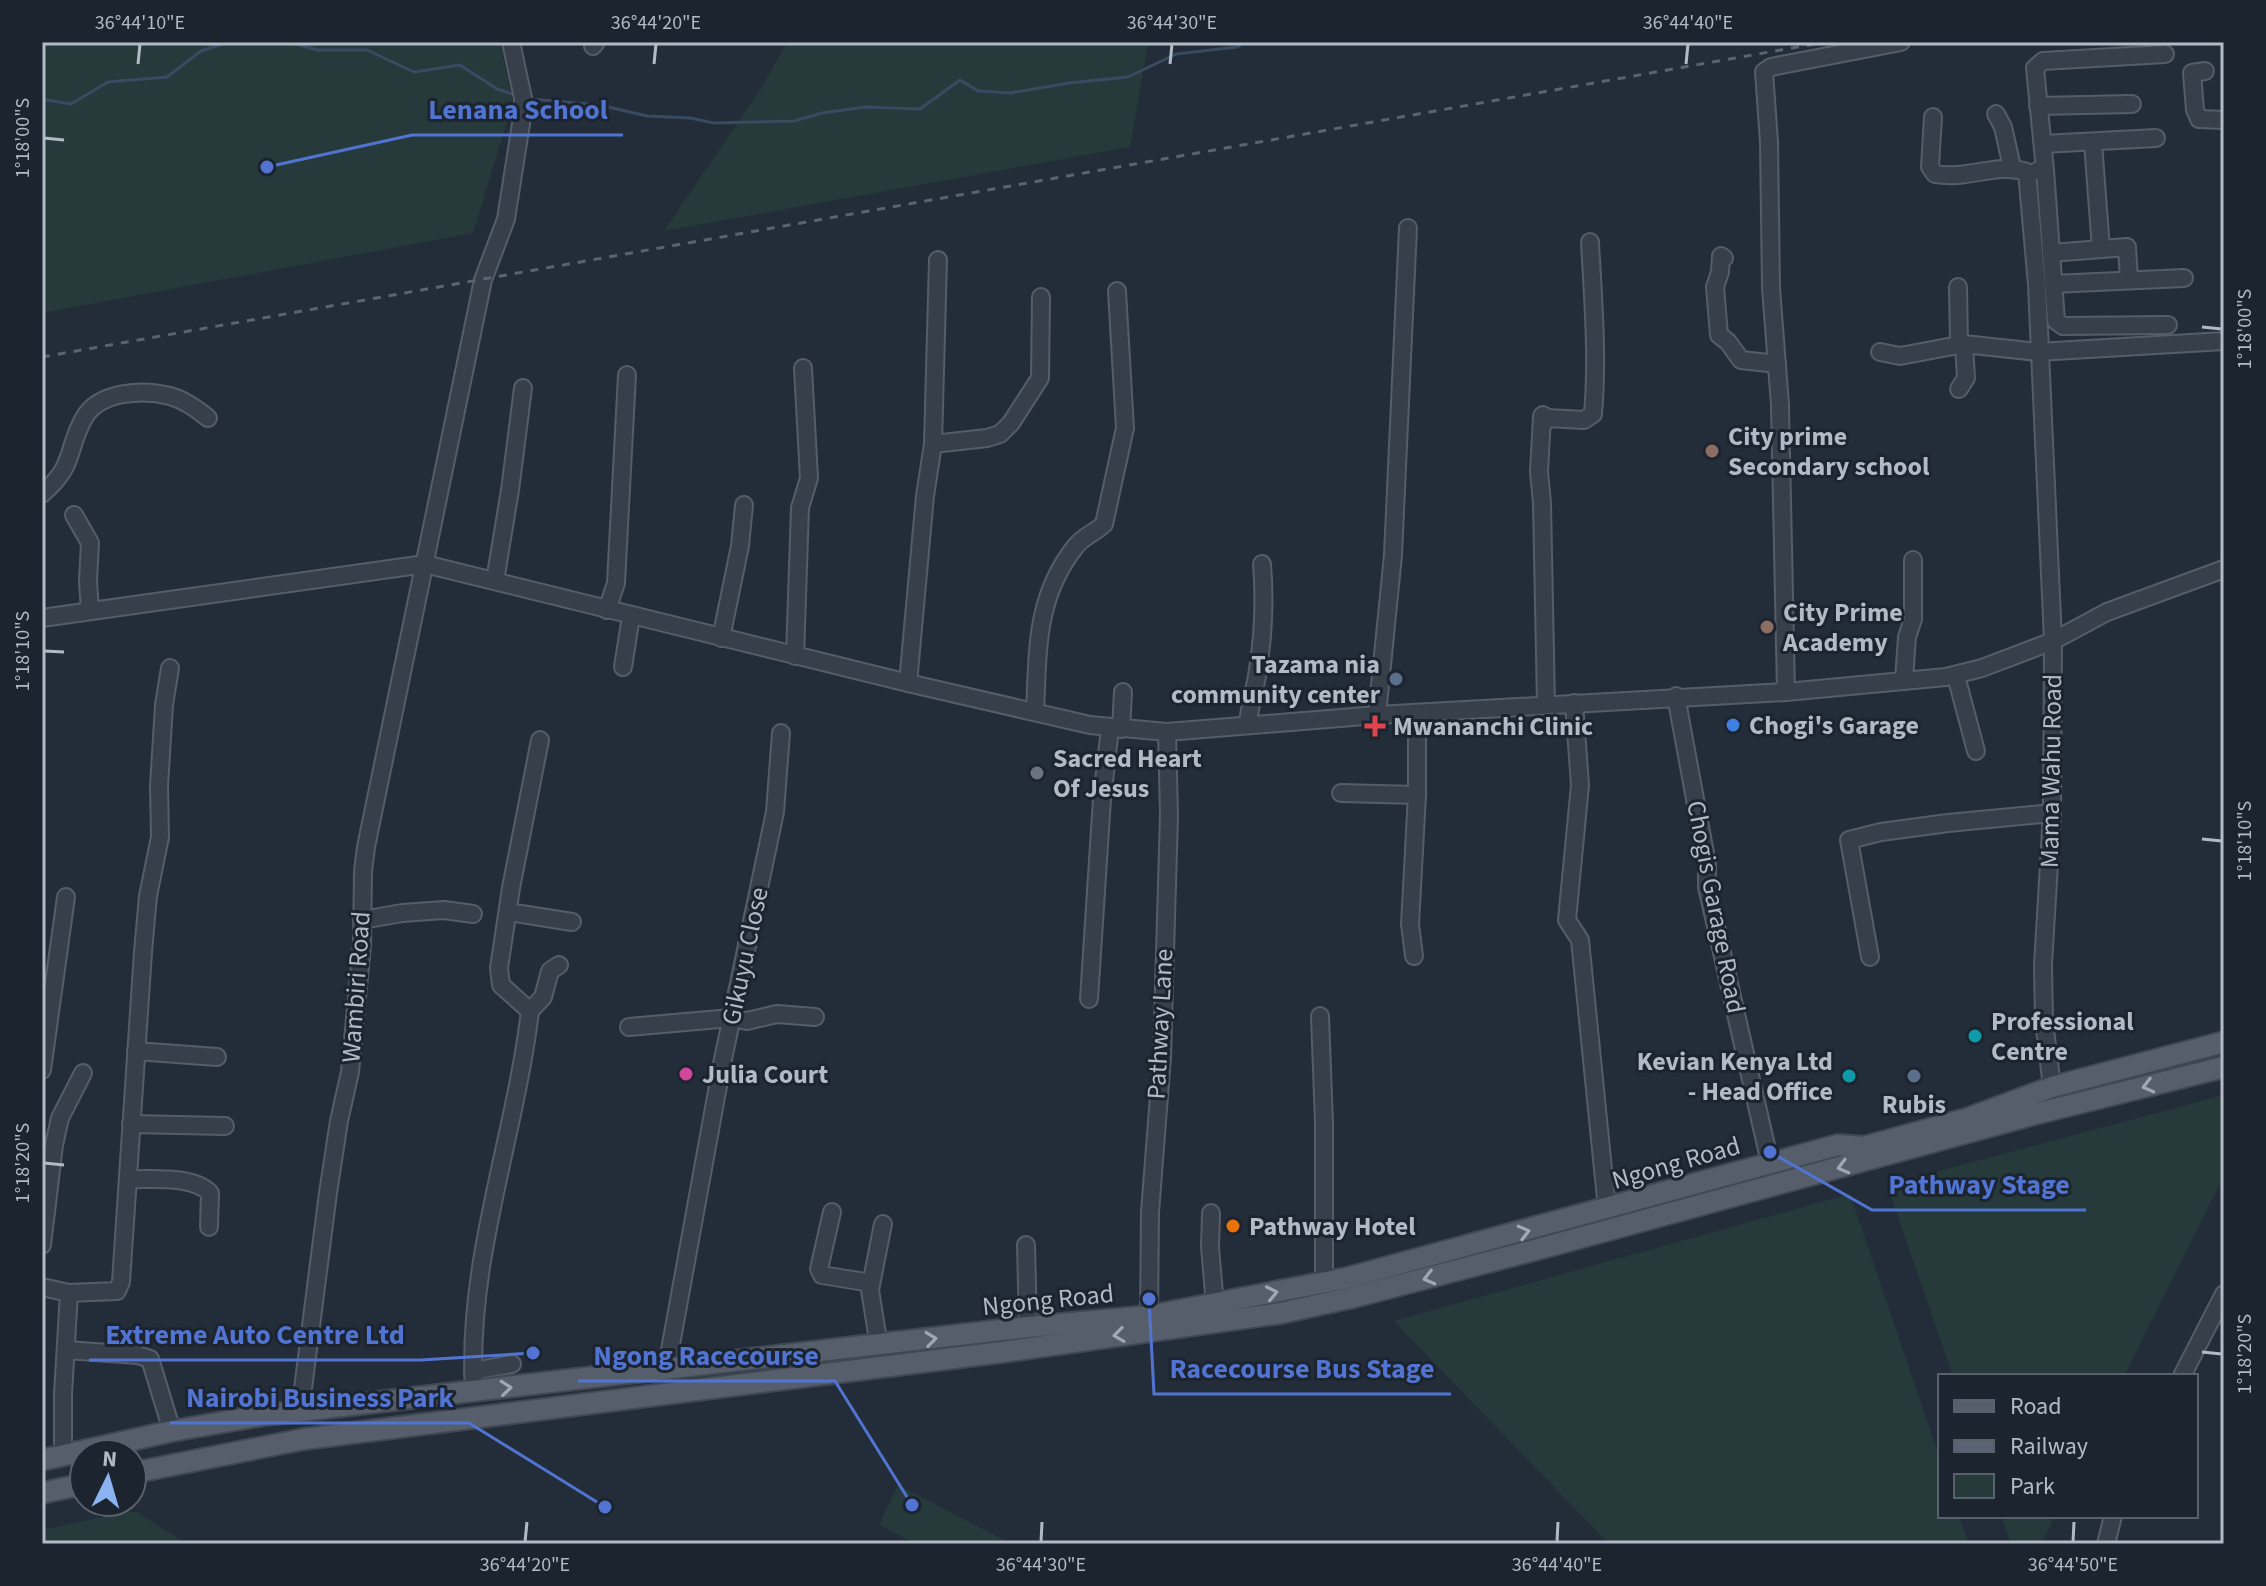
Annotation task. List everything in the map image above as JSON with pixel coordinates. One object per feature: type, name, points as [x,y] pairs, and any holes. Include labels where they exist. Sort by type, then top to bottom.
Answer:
[{"type":"main road","name":"Ngong Road","points":[[42,1460],[172,1431],[473,1381],[670,1368],[1149,1316],[1215,1305],[1347,1278],[1838,1145],[1864,1147],[1966,1119],[2052,1087],[2224,1042]]},
{"type":"main road","name":"Ngong Road","points":[[148,1470],[304,1439],[1002,1352],[1281,1313],[1518,1255],[2035,1114],[2224,1067]]},
{"type":"main road","points":[[300,1412],[304,1439]]},
{"type":"main road","points":[[42,1493],[68,1487]]},
{"type":"street","name":"Wambiri Road","points":[[300,1412],[328,1193],[350,1072],[366,847],[483,280],[506,219],[518,150],[523,98],[511,42]]},
{"type":"street","points":[[1786,692],[1780,405],[1771,288],[1769,142],[1764,72],[1771,67],[1901,42]]},
{"type":"street","points":[[2165,54],[2040,62],[2035,68],[2056,321],[2063,326],[2168,325]]},
{"type":"street","points":[[2205,71],[2192,73],[2195,110],[2199,119],[2224,120]]},
{"type":"street","points":[[2038,106],[2132,104]]},
{"type":"street","points":[[42,618],[425,564],[1035,712],[1116,729],[1167,732],[1377,715],[1786,692],[1956,676],[2053,641],[2037,285],[2020,169],[1996,114]]},
{"type":"street","points":[[1933,117],[1930,167],[1935,174],[1960,177],[2020,169],[2045,170]]},
{"type":"street","points":[[2043,144],[2156,138]]},
{"type":"street","points":[[2093,143],[2101,249]]},
{"type":"street","points":[[1377,715],[1393,555],[1408,228]]},
{"type":"street","points":[[1546,705],[1539,472],[1542,416],[1546,421],[1547,418],[1584,420],[1593,414],[1596,403],[1595,334],[1590,242]]},
{"type":"street","points":[[2051,253],[2127,247],[2129,280]]},
{"type":"street","points":[[1724,258],[1721,256],[1715,287],[1719,335],[1741,360],[1777,364]]},
{"type":"street","points":[[908,683],[925,496],[933,444],[938,260]]},
{"type":"street","points":[[2053,284],[2184,278]]},
{"type":"street","points":[[1958,287],[1966,378],[1959,389]]},
{"type":"street","points":[[1035,712],[1039,631],[1045,602],[1074,548],[1104,524],[1110,487],[1121,451],[1125,418],[1117,291]]},
{"type":"street","points":[[933,444],[987,438],[1000,434],[1011,423],[1040,378],[1041,297]]},
{"type":"street","points":[[1880,352],[1900,356],[1961,344],[2038,352],[2224,341]]},
{"type":"street","points":[[795,656],[800,508],[809,478],[803,368]]},
{"type":"street","points":[[607,610],[616,583],[627,375]]},
{"type":"street","points":[[495,581],[523,388]]},
{"type":"street","points":[[42,494],[66,467],[82,420],[89,410],[109,397],[139,394],[169,396],[185,402],[208,418]]},
{"type":"street","points":[[721,638],[740,546],[744,505]]},
{"type":"street","points":[[74,515],[90,543],[90,611]]},
{"type":"street","points":[[1904,680],[1907,637],[1913,619],[1913,560]]},
{"type":"street","points":[[1248,725],[1249,702],[1257,674],[1264,586],[1262,564]]},
{"type":"street","name":"Mama Wahu Road","points":[[2052,1087],[2044,1021],[2043,965],[2052,813],[2053,641],[2097,616],[2224,569]]},
{"type":"street","points":[[623,667],[631,616]]},
{"type":"street","points":[[42,1287],[69,1293],[117,1291],[121,1282],[148,896],[160,837],[159,786],[164,705],[170,668]]},
{"type":"street","points":[[1956,676],[1976,751]]},
{"type":"street","points":[[1089,999],[1102,799],[1123,692]]},
{"type":"street","name":"Chogis Garage Road","points":[[1676,696],[1707,864],[1707,887],[1770,1163]]},
{"type":"street","points":[[1574,703],[1580,785],[1567,920],[1580,940],[1607,1209]]},
{"type":"street","points":[[1414,956],[1410,924],[1417,795],[1417,714]]},
{"type":"street","name":"Pathway Lane","points":[[1149,1316],[1150,1212],[1162,1057],[1169,815],[1167,732]]},
{"type":"street","name":"Gikuyu Close","points":[[670,1368],[670,1350],[707,1141],[775,812],[781,733]]},
{"type":"street","points":[[530,1011],[501,985],[498,977],[540,740]]},
{"type":"street","points":[[1341,793],[1417,795]]},
{"type":"street","points":[[1870,957],[1849,840],[1881,832],[1948,823],[2052,813]]},
{"type":"street","points":[[42,1070],[46,1015],[66,897]]},
{"type":"street","points":[[362,920],[444,910],[473,914]]},
{"type":"street","points":[[508,912],[572,922]]},
{"type":"street","points":[[512,1364],[473,1381],[473,1330],[482,1265],[530,1011],[543,997],[550,971],[559,965]]},
{"type":"street","points":[[629,1027],[731,1018],[747,1021],[777,1014],[815,1017]]},
{"type":"street","points":[[1320,1016],[1324,1282]]},
{"type":"street","points":[[136,1051],[217,1057]]},
{"type":"street","points":[[42,1245],[60,1118],[83,1073]]},
{"type":"street","points":[[131,1124],[225,1126]]},
{"type":"street","points":[[128,1179],[192,1183],[205,1187],[210,1193],[209,1227]]},
{"type":"street","points":[[832,1212],[819,1269],[822,1275],[871,1283]]},
{"type":"street","points":[[1211,1213],[1215,1305]]},
{"type":"street","points":[[879,1346],[870,1301],[883,1224]]},
{"type":"street","points":[[1026,1245],[1028,1327]]},
{"type":"street","points":[[63,1456],[69,1293]]},
{"type":"street","points":[[2183,1374],[2224,1294]]},
{"type":"street","points":[[66,1350],[138,1355],[150,1359],[172,1431]]},
{"type":"street","points":[[2106,1544],[2112,1518]]},
{"type":"green space","points":[[42,42],[500,42],[513,102],[473,233],[42,313]]},
{"type":"green space","points":[[791,42],[1148,42],[1130,147],[664,231],[760,90],[786,45]]},
{"type":"green space","points":[[2221,1096],[2224,1100],[2224,1175],[2125,1374],[1952,1374],[1887,1185]]},
{"type":"green space","points":[[1850,1194],[1938,1453],[1938,1518],[1960,1518],[1969,1544],[1609,1544],[1394,1321]]},
{"type":"green space","points":[[898,1485],[1012,1544],[918,1544],[879,1525]]},
{"type":"green space","points":[[98,1518],[146,1518],[187,1544],[42,1544],[42,1530]]},
{"type":"green space","points":[[2002,1518],[2054,1518],[2041,1544],[2011,1544]]},
{"type":"waterway","points":[[42,99],[71,104],[108,82],[167,77],[201,51],[228,42]]},
{"type":"waterway","points":[[290,42],[317,50],[367,50],[414,72],[460,65],[497,89],[515,95]]},
{"type":"waterway","points":[[530,99],[600,105],[647,116],[690,118],[714,123],[794,121],[822,113],[865,107],[920,109],[960,80],[978,91],[1010,93],[1128,77],[1176,54],[1237,47],[1245,42]]},
{"type":"railway","points":[[42,357],[1826,42]]},
{"type":"place","name":"Lenana School","points":[[267,167]]},
{"type":"place","name":"City prime Secondary school","points":[[1712,451]]},
{"type":"place","name":"City Prime Academy","points":[[1767,627]]},
{"type":"place","name":"Tazama nia community center","points":[[1396,679]]},
{"type":"place","name":"Chogi's Garage","points":[[1733,725]]},
{"type":"place","name":"Mwananchi Clinic","points":[[1375,726]]},
{"type":"place","name":"Sacred Heart Of Jesus","points":[[1037,773]]},
{"type":"place","name":"Professional Centre","points":[[1975,1036]]},
{"type":"place","name":"Julia Court","points":[[686,1074]]},
{"type":"place","name":"Kevian Kenya Ltd - Head Office","points":[[1849,1076]]},
{"type":"place","name":"Rubis","points":[[1914,1076]]},
{"type":"place","name":"Pathway Stage","points":[[1770,1152]]},
{"type":"place","name":"Pathway Hotel","points":[[1233,1226]]},
{"type":"place","name":"Racecourse Bus Stage","points":[[1149,1299]]},
{"type":"place","name":"Extreme Auto Centre Ltd","points":[[533,1353]]},
{"type":"place","name":"Ngong Racecourse","points":[[912,1505]]},
{"type":"place","name":"Nairobi Business Park","points":[[605,1507]]}]
